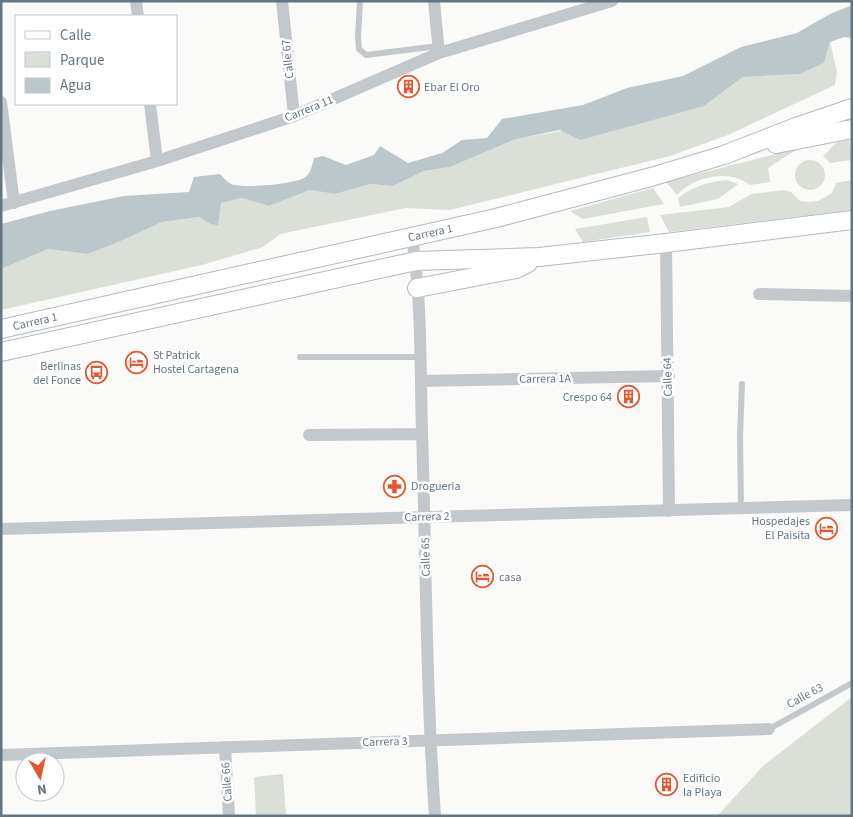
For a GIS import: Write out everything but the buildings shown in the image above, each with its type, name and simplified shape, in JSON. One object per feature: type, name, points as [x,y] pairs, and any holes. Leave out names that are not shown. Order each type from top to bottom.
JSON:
[{"type":"main road","name":"Carrera 1","points":[[1,329],[505,216],[651,177],[724,155],[852,108]]},
{"type":"main road","points":[[724,155],[852,129]]},
{"type":"main road","name":"Carrera 1","points":[[1,352],[416,261],[540,257],[852,220]]},
{"type":"main road","points":[[417,288],[516,269],[540,257]]},
{"type":"street","points":[[136,1],[138,15]]},
{"type":"street","name":"Calle 67","points":[[282,1],[294,116]]},
{"type":"street","points":[[434,1],[439,50]]},
{"type":"street","name":"Carrera 11","points":[[7,204],[157,161],[294,116],[439,50],[585,5],[612,1]]},
{"type":"street","points":[[1,102],[7,204]]},
{"type":"street","points":[[150,105],[157,161]]},
{"type":"street","name":"Calle 65","points":[[412,238],[416,261],[420,357],[430,740],[435,816]]},
{"type":"street","name":"Calle 64","points":[[666,243],[669,511]]},
{"type":"street","points":[[759,294],[852,296]]},
{"type":"street","name":"Carrera 1A","points":[[420,381],[668,376]]},
{"type":"street","points":[[309,435],[422,434]]},
{"type":"street","name":"Carrera 2","points":[[1,529],[852,505]]},
{"type":"street","name":"Carrera 3","points":[[1,755],[769,729]]},
{"type":"street","name":"Calle 66","points":[[224,747],[229,816]]},
{"type":"lane","points":[[360,1],[359,49],[366,55],[439,50]]},
{"type":"lane","points":[[300,357],[420,357]]},
{"type":"lane","points":[[741,508],[740,435],[742,384]]},
{"type":"lane","name":"Calle 63","points":[[769,729],[852,683]]},
{"type":"green space","points":[[830,42],[837,71],[835,85],[728,135],[670,156],[450,210],[406,208],[280,234],[263,247],[202,265],[1,310],[1,269],[48,249],[88,254],[162,222],[199,217],[210,224],[221,203],[242,198],[269,206],[310,190],[335,194],[370,184],[393,186],[424,171],[450,167],[516,139],[704,106],[743,77],[800,74],[824,63]]},
{"type":"green space","points":[[849,139],[852,160],[830,163],[823,156],[836,143]]},
{"type":"green space","points":[[799,148],[768,168],[770,182],[750,185],[732,177],[712,177],[692,183],[677,195],[666,182]]},
{"type":"green space","points":[[810,160],[821,164],[825,175],[821,186],[810,190],[799,186],[795,175],[799,164]]},
{"type":"green space","points":[[727,180],[738,184],[718,199],[680,207],[678,198],[690,190],[707,183]]},
{"type":"green space","points":[[852,180],[852,210],[669,232],[660,215],[729,207],[751,194],[784,190],[791,192],[800,201],[818,201],[832,193],[836,183]]},
{"type":"green space","points":[[653,188],[664,204],[583,219],[570,211]]},
{"type":"green space","points":[[647,217],[650,232],[583,242],[575,229]]},
{"type":"green space","points":[[852,697],[852,816],[717,816],[764,765]]},
{"type":"green space","points":[[283,774],[286,816],[256,816],[254,777]]},
{"type":"water","points":[[852,5],[852,38],[844,37],[830,42],[824,63],[800,74],[743,77],[704,106],[580,140],[560,130],[516,139],[450,167],[424,171],[393,186],[370,184],[335,194],[310,190],[269,206],[242,198],[221,203],[218,225],[210,224],[199,217],[162,222],[88,254],[48,249],[1,269],[1,224],[50,211],[124,196],[189,192],[194,177],[220,174],[231,184],[246,186],[290,182],[304,178],[308,174],[314,158],[323,156],[346,165],[374,155],[380,146],[408,163],[442,153],[462,140],[487,138],[502,119],[583,105],[627,88],[683,76],[741,47],[797,33],[830,14]]},
{"type":"place","name":"Ebar El Oro","points":[[408,87]]},
{"type":"place","name":"St Patrick Hostel Cartagena","points":[[137,362]]},
{"type":"place","name":"Berlinas del Fonce","points":[[97,373]]},
{"type":"place","name":"Crespo 64","points":[[628,397]]},
{"type":"place","name":"Drogueria","points":[[395,486]]},
{"type":"place","name":"Hospedajes El Paisita","points":[[826,528]]},
{"type":"place","name":"casa","points":[[483,577]]},
{"type":"place","name":"Edificio la Playa","points":[[667,785]]}]
